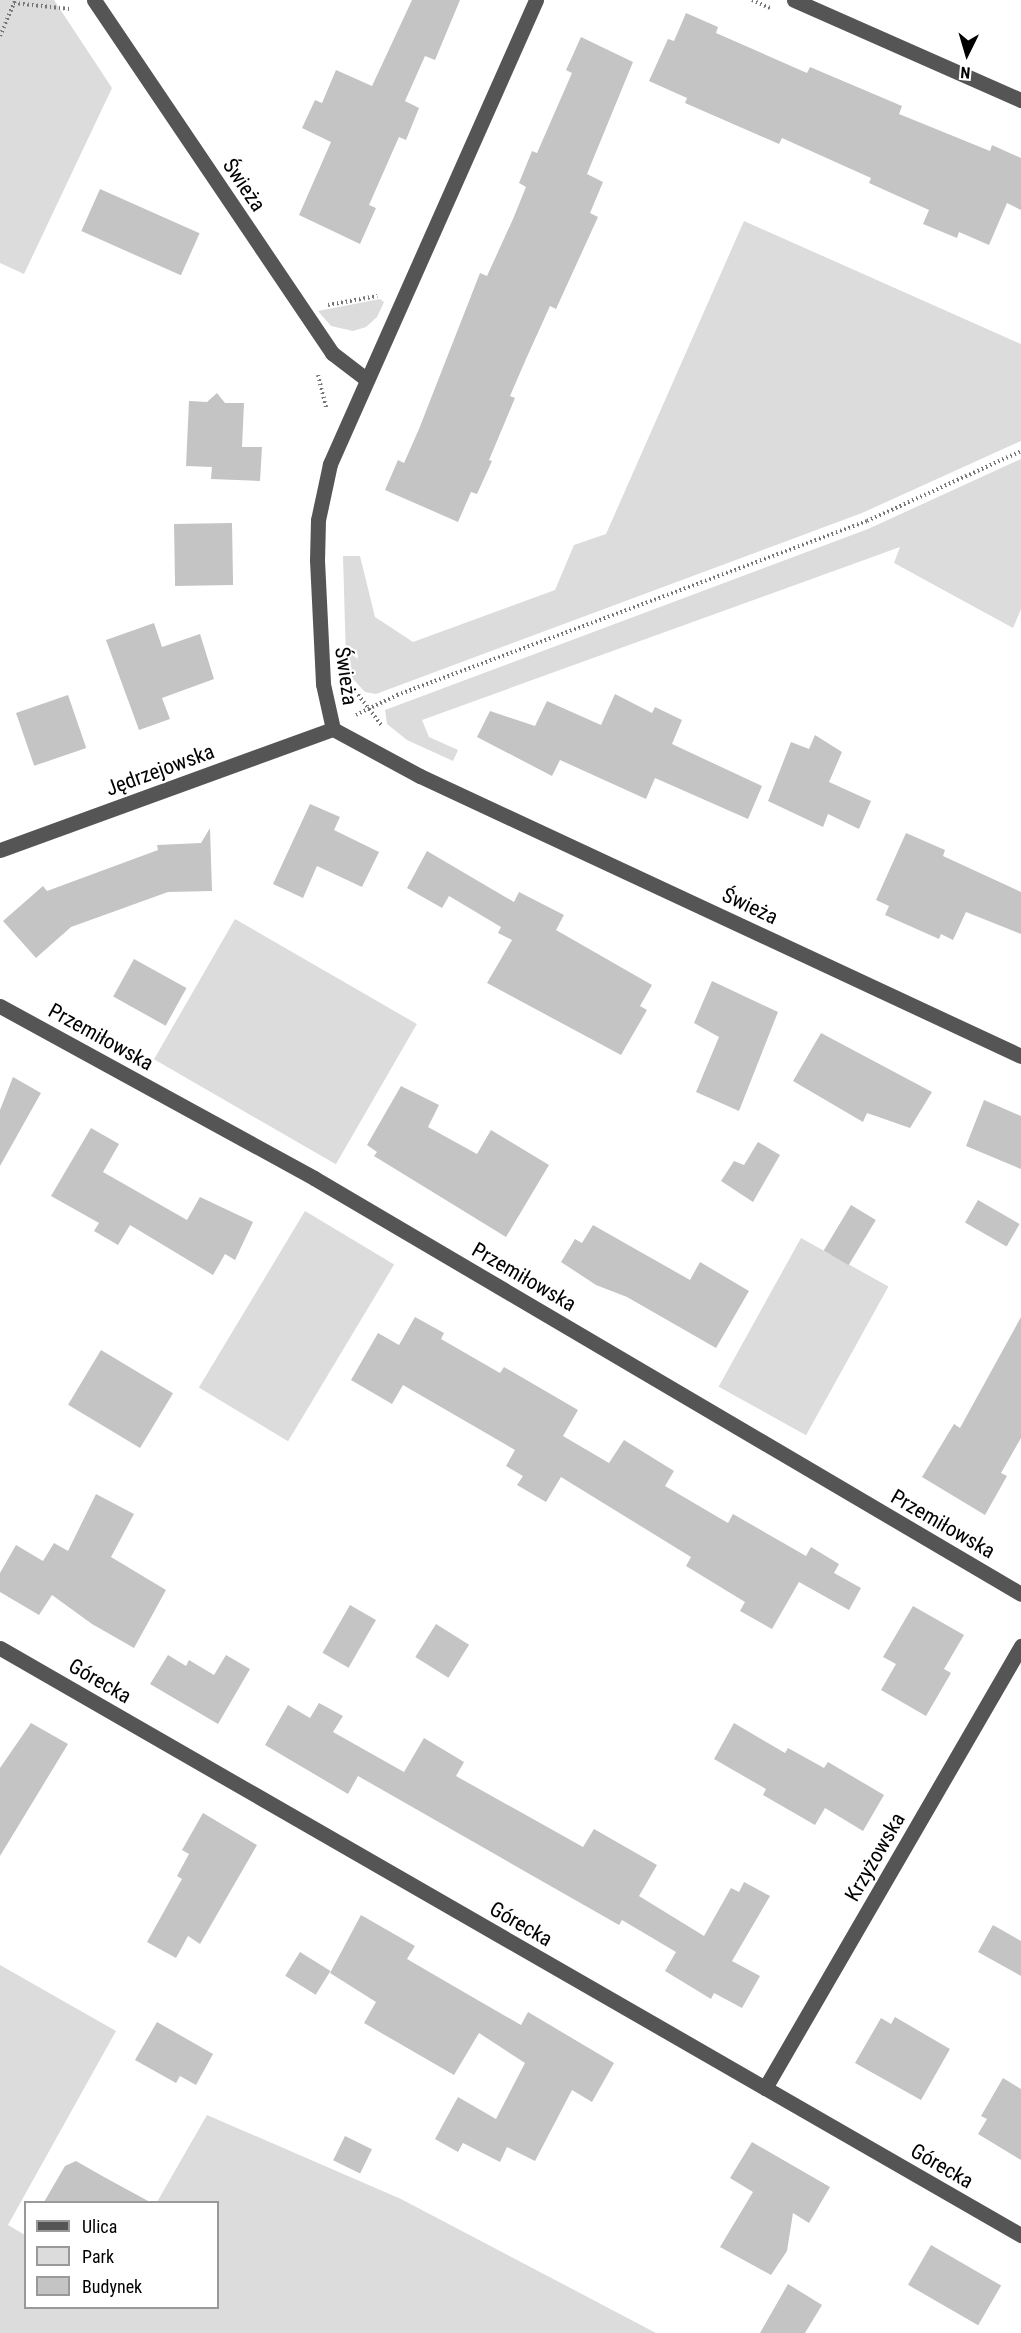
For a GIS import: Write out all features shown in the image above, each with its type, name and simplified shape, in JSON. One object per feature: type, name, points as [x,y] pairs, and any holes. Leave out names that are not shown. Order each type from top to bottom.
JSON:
[{"type":"street","name":"Świeża","points":[[94,0],[332,353],[366,379],[330,464],[318,520],[323,684],[333,729],[420,776],[1021,1056]]},
{"type":"street","points":[[366,379],[536,0]]},
{"type":"street","points":[[794,0],[1021,100]]},
{"type":"street","name":"Jędrzejowska","points":[[0,850],[333,729]]},
{"type":"street","name":"Przemiłowska","points":[[0,1006],[314,1178],[1021,1594]]},
{"type":"street","name":"Krzyżowska","points":[[765,2088],[1021,1646]]},
{"type":"street","name":"Górecka","points":[[0,1648],[1021,2235]]},
{"type":"path","points":[[0,36],[15,2],[79,10]]},
{"type":"path","points":[[315,307],[385,295]]},
{"type":"path","points":[[369,707],[867,521],[1021,451]]},
{"type":"green space","points":[[0,0],[54,0],[112,88],[24,274],[0,263]]},
{"type":"green space","points":[[744,221],[1021,344],[1021,441],[862,513],[376,694],[365,692],[353,679],[346,660],[343,556],[360,556],[375,617],[413,642],[555,590],[574,545],[606,534]]},
{"type":"green space","points":[[380,299],[384,302],[377,317],[366,327],[353,331],[331,326],[318,311]]},
{"type":"green space","points":[[1021,459],[1021,609],[1013,628],[894,563],[900,547],[422,720],[429,737],[458,750],[453,761],[407,740],[387,724],[385,710],[868,529]]},
{"type":"green space","points":[[235,919],[417,1024],[336,1164],[154,1059]]},
{"type":"green space","points":[[305,1211],[394,1265],[288,1441],[199,1388]]},
{"type":"green space","points":[[801,1238],[888,1286],[806,1435],[719,1387]]},
{"type":"green space","points":[[0,1965],[116,2031],[8,2225],[24,2234],[24,2309],[219,2309],[219,2201],[158,2201],[207,2115],[401,2199],[656,2333],[0,2333]]},
{"type":"building","points":[[412,0],[460,0],[435,60],[425,56],[405,101],[419,108],[406,140],[399,137],[369,205],[376,208],[360,244],[299,215],[331,142],[302,128],[315,100],[322,103],[336,70],[372,86]]},
{"type":"building","points":[[686,13],[718,27],[716,33],[807,73],[810,67],[902,106],[899,114],[990,151],[992,145],[1021,158],[1021,210],[1007,203],[989,245],[959,232],[957,238],[923,224],[929,210],[869,183],[871,178],[782,138],[779,144],[685,103],[687,98],[649,81],[668,39],[674,41]]},
{"type":"building","points":[[581,37],[633,62],[587,174],[603,182],[590,213],[598,217],[556,309],[550,306],[510,396],[515,398],[489,460],[492,461],[477,494],[471,492],[458,522],[385,490],[398,460],[404,463],[419,429],[480,273],[487,276],[513,219],[526,187],[519,183],[532,151],[537,153],[572,73],[566,70]]},
{"type":"building","points":[[100,189],[200,233],[181,275],[81,231]]},
{"type":"building","points":[[217,393],[225,403],[244,403],[242,447],[262,447],[260,481],[211,479],[212,467],[186,466],[189,401],[207,402]]},
{"type":"building","points":[[232,523],[233,585],[175,586],[174,524]]},
{"type":"building","points":[[154,623],[162,647],[200,634],[214,679],[162,698],[170,719],[139,730],[106,640]]},
{"type":"building","points":[[615,694],[652,713],[655,707],[682,720],[672,744],[762,786],[748,819],[655,778],[646,799],[560,760],[552,776],[477,737],[490,711],[535,726],[547,701],[601,725]]},
{"type":"building","points":[[68,695],[86,748],[34,766],[16,713]]},
{"type":"building","points":[[815,735],[842,752],[829,782],[871,801],[859,829],[828,814],[823,827],[768,801],[791,742],[809,749]]},
{"type":"building","points":[[310,804],[340,817],[334,830],[379,852],[362,887],[317,866],[303,898],[273,884]]},
{"type":"building","points":[[210,828],[212,891],[168,892],[71,927],[36,958],[3,921],[43,886],[47,891],[158,850],[157,845],[201,843]]},
{"type":"building","points":[[906,833],[945,850],[943,856],[1021,892],[1021,934],[966,912],[953,940],[941,934],[939,939],[885,915],[889,906],[876,900]]},
{"type":"building","points":[[427,851],[514,902],[519,892],[564,915],[556,930],[652,985],[640,1006],[647,1010],[621,1055],[487,983],[512,940],[498,933],[501,927],[449,896],[442,908],[407,888]]},
{"type":"building","points":[[134,959],[186,988],[166,1026],[113,997]]},
{"type":"building","points":[[712,981],[778,1012],[739,1111],[696,1092],[719,1037],[694,1023]]},
{"type":"building","points":[[821,1033],[932,1092],[910,1128],[867,1113],[863,1122],[793,1081]]},
{"type":"building","points":[[13,1077],[41,1093],[0,1166],[0,1110]]},
{"type":"building","points":[[401,1086],[439,1105],[428,1127],[477,1154],[491,1130],[549,1165],[506,1237],[374,1156],[377,1152],[367,1145]]},
{"type":"building","points":[[984,1100],[1021,1116],[1021,1169],[966,1146]]},
{"type":"building","points":[[91,1128],[119,1144],[103,1172],[187,1220],[200,1197],[253,1222],[235,1260],[225,1254],[213,1275],[130,1225],[118,1245],[94,1231],[99,1223],[51,1196]]},
{"type":"building","points":[[758,1142],[780,1155],[753,1202],[721,1181],[734,1161],[744,1165]]},
{"type":"building","points":[[978,1200],[1020,1224],[1007,1247],[965,1223]]},
{"type":"building","points":[[851,1205],[876,1220],[849,1265],[824,1250]]},
{"type":"building","points":[[593,1225],[690,1280],[700,1262],[749,1291],[716,1348],[627,1297],[596,1285],[561,1262],[575,1239],[582,1243]]},
{"type":"building","points":[[415,1317],[444,1333],[441,1339],[500,1373],[504,1367],[578,1410],[563,1436],[609,1463],[624,1440],[674,1471],[665,1486],[728,1523],[733,1514],[806,1556],[811,1547],[839,1564],[834,1573],[861,1588],[849,1610],[799,1582],[772,1629],[740,1611],[745,1602],[686,1566],[691,1557],[561,1477],[546,1502],[517,1485],[523,1476],[506,1466],[515,1450],[403,1385],[392,1404],[351,1380],[378,1333],[399,1345]]},
{"type":"building","points":[[1021,1317],[1021,1438],[1001,1473],[1007,1476],[985,1515],[922,1477],[954,1424],[960,1428]]},
{"type":"building","points":[[101,1350],[173,1393],[140,1448],[68,1405]]},
{"type":"building","points":[[96,1494],[134,1514],[111,1557],[166,1590],[134,1648],[92,1624],[52,1595],[39,1615],[0,1592],[0,1573],[16,1545],[43,1561],[54,1543],[68,1551]]},
{"type":"building","points":[[350,1605],[376,1620],[348,1668],[322,1653]]},
{"type":"building","points":[[913,1606],[964,1635],[944,1669],[951,1673],[926,1716],[881,1690],[896,1664],[883,1657]]},
{"type":"building","points":[[436,1624],[469,1645],[448,1678],[415,1657]]},
{"type":"building","points":[[168,1655],[186,1666],[189,1660],[214,1675],[226,1655],[250,1669],[218,1724],[150,1684]]},
{"type":"building","points":[[319,1703],[343,1716],[333,1732],[404,1772],[424,1738],[464,1762],[456,1776],[583,1847],[594,1829],[657,1865],[639,1896],[704,1936],[731,1888],[739,1892],[744,1882],[770,1896],[732,1961],[760,1976],[742,2008],[714,1993],[711,1999],[665,1971],[676,1952],[622,1920],[619,1925],[358,1776],[348,1794],[265,1745],[288,1705],[310,1718]]},
{"type":"building","points":[[31,1723],[68,1744],[0,1856],[0,1768]]},
{"type":"building","points":[[734,1723],[785,1753],[788,1748],[824,1768],[828,1762],[884,1795],[863,1831],[825,1808],[815,1825],[763,1795],[766,1789],[714,1759]]},
{"type":"building","points":[[203,1813],[257,1845],[200,1944],[188,1936],[176,1958],[147,1942],[182,1879],[177,1876],[189,1854],[182,1850]]},
{"type":"building","points":[[361,1915],[415,1946],[407,1959],[521,2025],[528,2012],[614,2063],[592,2102],[572,2090],[535,2161],[507,2147],[500,2162],[463,2143],[458,2152],[435,2139],[458,2097],[496,2119],[525,2063],[479,2033],[454,2075],[364,2023],[376,2002],[330,1973]]},
{"type":"building","points":[[993,1925],[1021,1941],[1021,1976],[978,1952]]},
{"type":"building","points":[[300,1952],[331,1971],[316,1995],[285,1976]]},
{"type":"building","points":[[895,2017],[950,2049],[921,2100],[855,2063],[881,2018],[891,2024]]},
{"type":"building","points":[[157,2022],[213,2054],[196,2085],[180,2076],[176,2083],[135,2060]]},
{"type":"building","points":[[1003,2078],[1021,2089],[1021,2160],[978,2134],[987,2119],[981,2116]]},
{"type":"building","points":[[345,2136],[372,2149],[360,2173],[333,2160]]},
{"type":"building","points":[[752,2142],[830,2187],[809,2223],[793,2213],[787,2251],[771,2275],[720,2247],[753,2192],[730,2178]]},
{"type":"building","points":[[76,2161],[148,2201],[45,2201],[65,2166]]},
{"type":"building","points":[[931,2245],[1001,2286],[978,2325],[908,2285]]},
{"type":"building","points":[[788,2284],[822,2305],[805,2333],[760,2333]]}]
